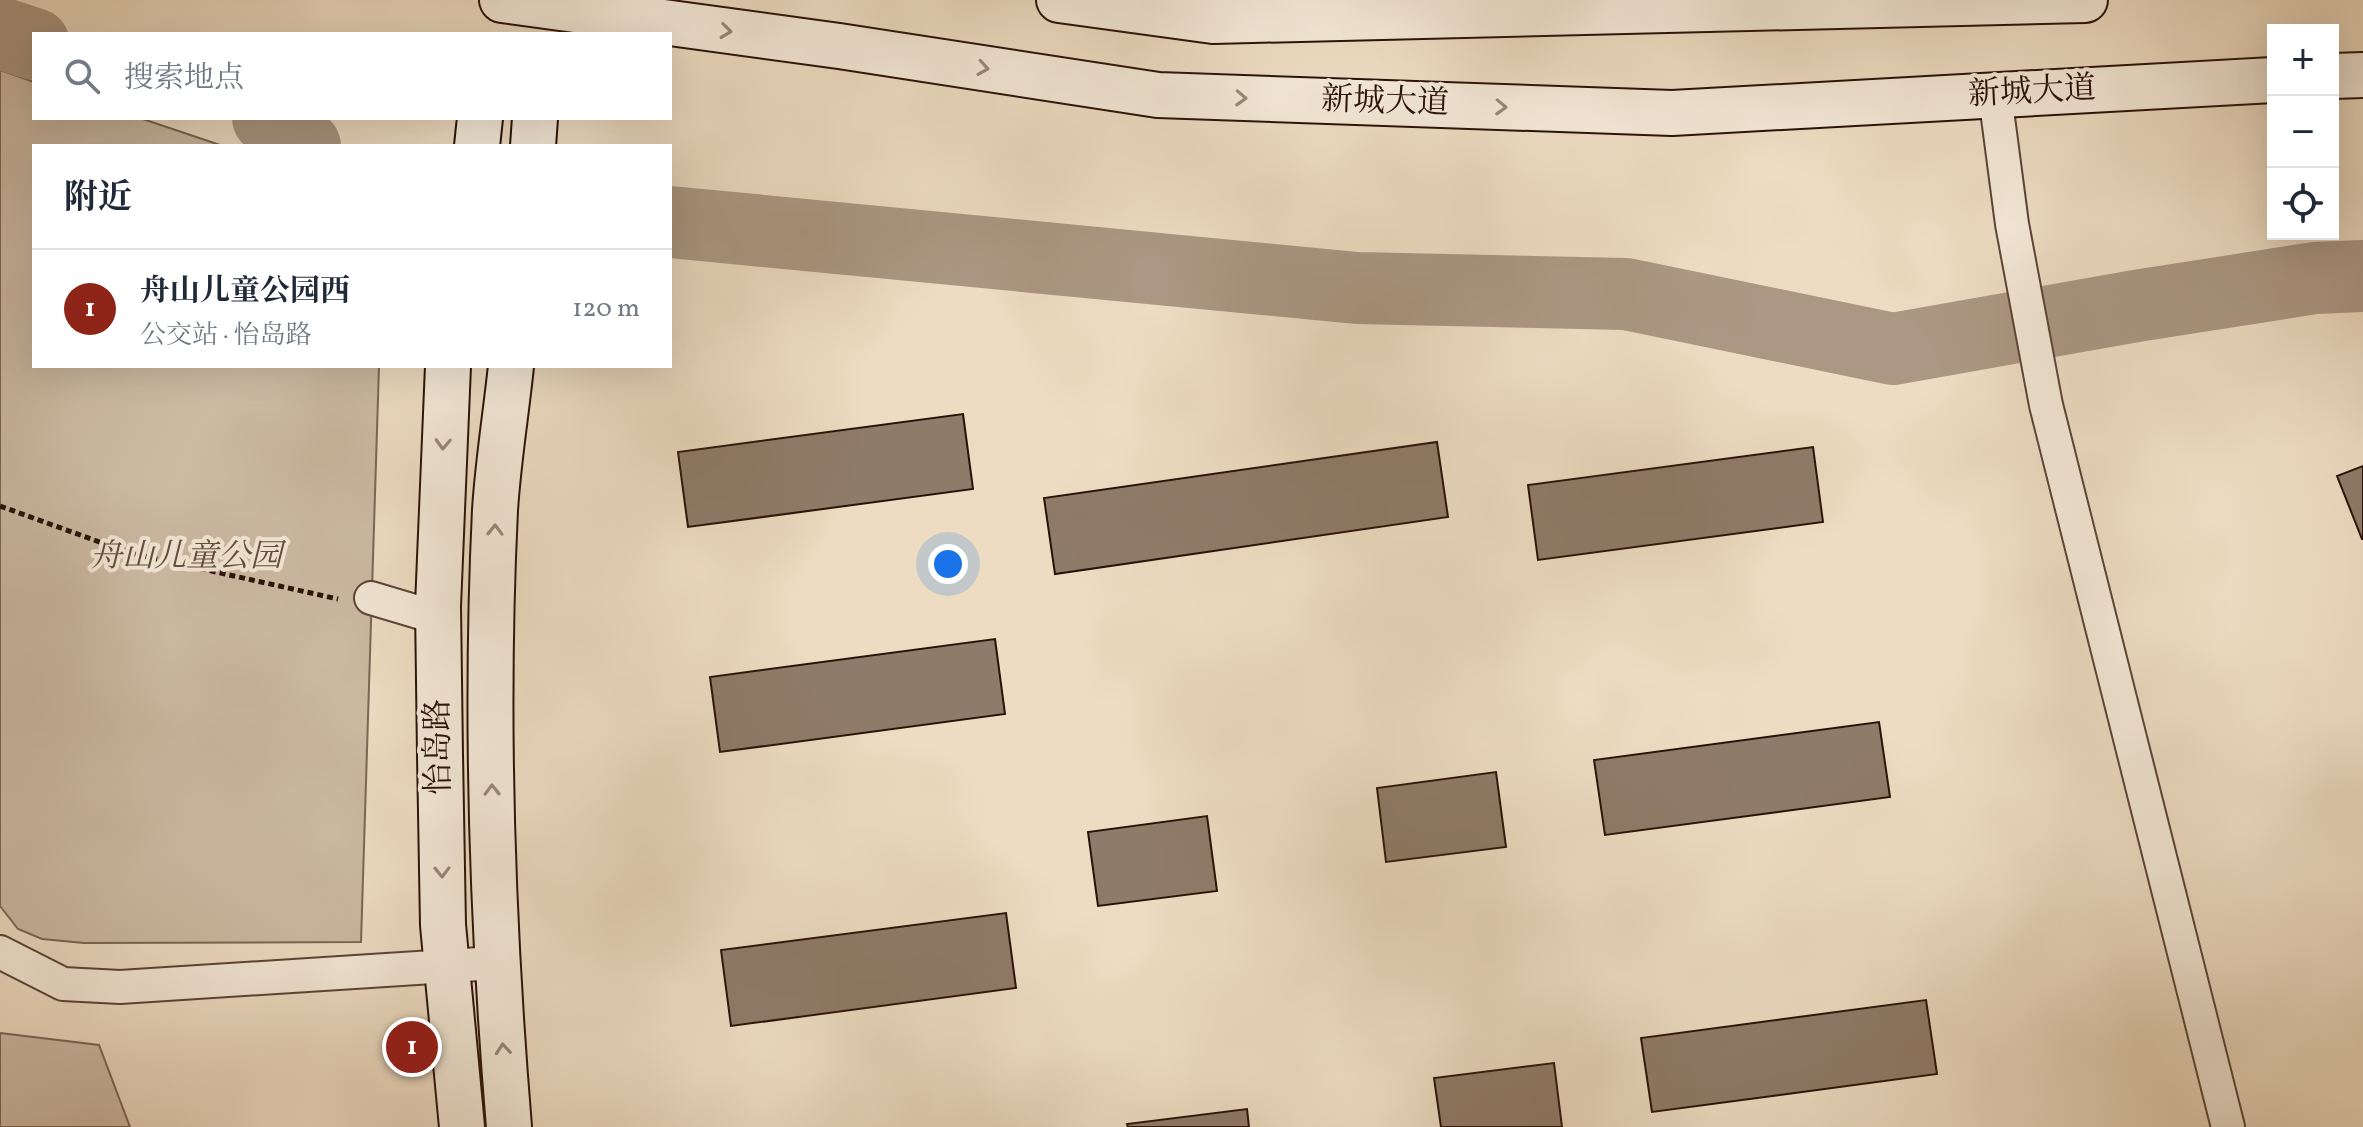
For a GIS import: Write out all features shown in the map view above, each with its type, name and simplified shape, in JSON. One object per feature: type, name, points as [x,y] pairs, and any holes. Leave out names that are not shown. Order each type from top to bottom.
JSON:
[{"type":"main road","points":[[1059,0],[1213,21],[2085,0]]},
{"type":"main road","points":[[501,32],[521,7]]},
{"type":"main road","name":"新城大道","points":[[521,7],[839,46],[1158,95],[1672,113],[2267,80]]},
{"type":"main road","points":[[2339,76],[2363,75]]},
{"type":"main road","points":[[477,144],[480,120]]},
{"type":"main road","name":"怡岛路","points":[[448,368],[438,618],[443,925],[462,1127]]},
{"type":"main road","points":[[509,1127],[495,963],[491,700],[495,508],[511,368]]},
{"type":"street","points":[[1995,95],[2012,224],[2046,405],[2228,1127]]},
{"type":"street","points":[[371,598],[438,618]]},
{"type":"street","points":[[0,952],[63,984],[120,987],[495,963]]},
{"type":"path","points":[[0,506],[130,553],[339,599],[371,598]]},
{"type":"green space","name":"舟山儿童公园","points":[[0,70],[32,81],[32,120],[146,120],[217,144],[32,144],[32,368],[379,368],[361,942],[84,943],[42,939],[18,929],[0,906]]},
{"type":"green space","points":[[0,1033],[99,1045],[130,1127],[0,1127]]},
{"type":"building","points":[[963,414],[973,489],[688,527],[678,452]]},
{"type":"building","points":[[1437,442],[1448,517],[1055,574],[1044,498]]},
{"type":"building","points":[[1813,447],[1823,522],[1538,560],[1528,485]]},
{"type":"building","points":[[2363,466],[2363,539],[2362,539],[2337,476]]},
{"type":"building","points":[[995,639],[1005,714],[720,752],[710,677]]},
{"type":"building","points":[[1879,722],[1890,797],[1605,835],[1594,760]]},
{"type":"building","points":[[1496,772],[1506,847],[1386,862],[1377,788]]},
{"type":"building","points":[[1207,816],[1217,891],[1098,906],[1088,832]]},
{"type":"building","points":[[1006,913],[1016,988],[731,1026],[721,950]]},
{"type":"building","points":[[1926,1000],[1937,1074],[1652,1112],[1641,1038]]},
{"type":"building","points":[[1554,1063],[1562,1127],[1441,1127],[1434,1078]]},
{"type":"building","points":[[1247,1109],[1249,1127],[1128,1127],[1127,1124]]},
{"type":"waterway","points":[[0,33],[32,43]]},
{"type":"waterway","points":[[271,120],[302,144]]},
{"type":"waterway","points":[[672,222],[1357,288],[1626,294],[1893,349],[2315,278],[2363,276]]},
{"type":"place","name":"舟山儿童公园西","points":[[412,1047]]}]
